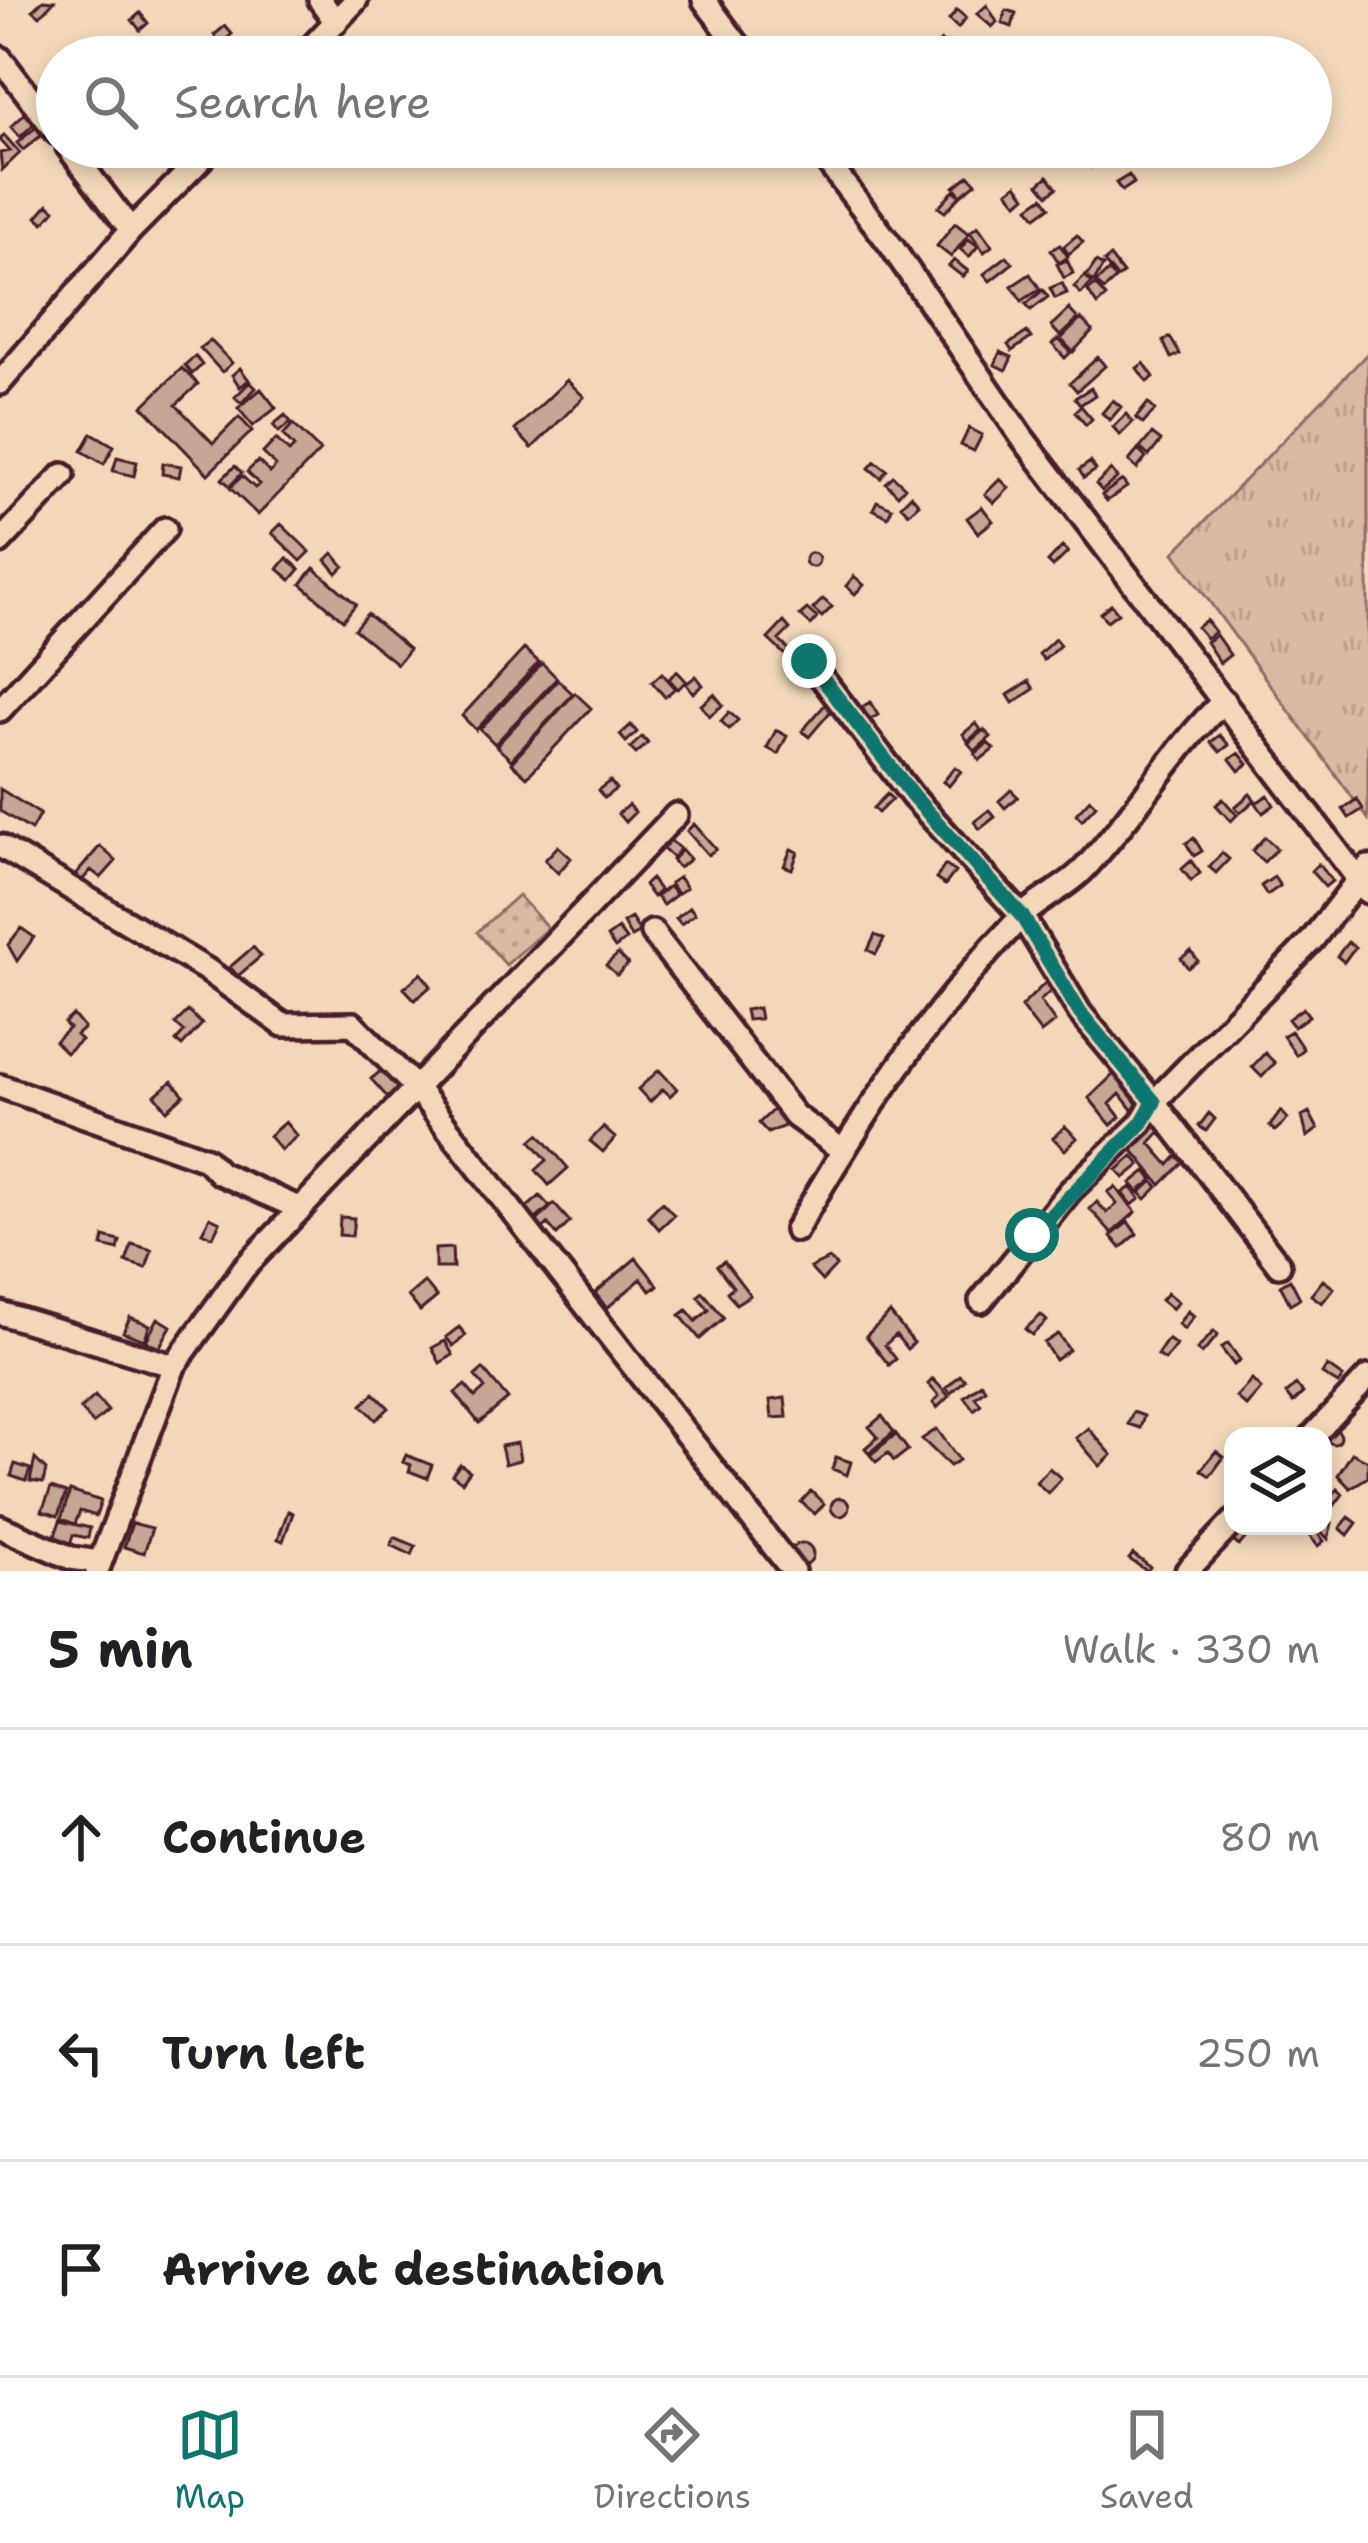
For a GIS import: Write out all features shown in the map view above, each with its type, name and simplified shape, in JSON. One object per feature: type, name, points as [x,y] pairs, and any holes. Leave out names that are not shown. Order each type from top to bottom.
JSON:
[{"type":"street","points":[[320,0],[336,22]]},
{"type":"street","points":[[322,36],[356,0]]},
{"type":"street","points":[[704,0],[731,36]]},
{"type":"street","points":[[0,58],[36,105]]},
{"type":"street","points":[[84,168],[131,230]]},
{"type":"street","points":[[0,383],[131,230],[192,168]]},
{"type":"street","points":[[832,168],[1021,436],[1364,879],[1312,940],[1154,1102],[1142,1123],[1045,1220],[981,1301]]},
{"type":"street","points":[[0,542],[63,476]]},
{"type":"street","points":[[0,710],[165,529]]},
{"type":"street","points":[[809,661],[913,796],[1022,916],[1080,1013],[1279,1265]]},
{"type":"street","points":[[796,1230],[922,1027],[1022,916],[1081,872],[1162,779],[1197,726],[1224,701]]},
{"type":"street","points":[[0,1526],[98,1566],[174,1366],[244,1268],[676,814]]},
{"type":"street","points":[[0,846],[207,970],[283,1025],[353,1024],[417,1089],[794,1571]]},
{"type":"street","points":[[652,932],[672,964],[716,1011],[795,1117],[842,1150]]},
{"type":"street","points":[[0,1086],[206,1159],[219,1173],[301,1209]]},
{"type":"street","points":[[0,1313],[174,1366]]},
{"type":"street","points":[[1323,1427],[1365,1387]]},
{"type":"street","points":[[1187,1571],[1224,1532]]},
{"type":"green space","points":[[1368,353],[1368,819],[1174,553]]},
{"type":"green space","points":[[518,895],[548,928],[506,965],[477,932]]},
{"type":"building","points":[[43,0],[54,1],[40,16],[33,10]]},
{"type":"building","points":[[987,5],[997,22],[992,27],[977,14]]},
{"type":"building","points":[[957,10],[966,18],[958,28],[949,20]]},
{"type":"building","points":[[1006,10],[1016,13],[1012,27],[1002,23]]},
{"type":"building","points":[[140,13],[148,23],[140,30],[132,20]]},
{"type":"building","points":[[225,26],[232,34],[230,36],[214,35]]},
{"type":"building","points":[[28,111],[36,120],[20,137],[11,127]]},
{"type":"building","points":[[36,127],[36,140],[23,150],[17,143]]},
{"type":"building","points":[[4,135],[20,153],[2,170],[0,153],[10,151],[0,140]]},
{"type":"building","points":[[969,175],[976,183],[961,195],[954,187]]},
{"type":"building","points":[[1129,175],[1134,183],[1122,191],[1116,183]]},
{"type":"building","points":[[1048,176],[1057,188],[1048,195],[1039,184]]},
{"type":"building","points":[[1017,184],[1026,196],[1018,203],[1008,191]]},
{"type":"building","points":[[954,190],[960,196],[945,212],[938,207]]},
{"type":"building","points":[[1043,197],[1050,207],[1036,217],[1029,207]]},
{"type":"building","points":[[48,204],[55,210],[44,223],[37,217]]},
{"type":"building","points":[[955,223],[969,234],[951,257],[937,246]]},
{"type":"building","points":[[978,226],[992,246],[984,252],[970,232]]},
{"type":"building","points":[[1077,235],[1083,242],[1069,254],[1063,247]]},
{"type":"building","points":[[969,239],[978,246],[969,257],[960,249]]},
{"type":"building","points":[[1060,245],[1068,257],[1059,263],[1051,250]]},
{"type":"building","points":[[1007,256],[1013,263],[990,281],[984,274]]},
{"type":"building","points":[[1110,257],[1123,274],[1117,278],[1104,262]]},
{"type":"building","points":[[954,260],[968,271],[963,277],[949,266]]},
{"type":"building","points":[[1067,260],[1073,273],[1064,278],[1057,264]]},
{"type":"building","points":[[1096,262],[1103,266],[1094,282],[1086,277]]},
{"type":"building","points":[[1108,271],[1116,279],[1104,290],[1096,283]]},
{"type":"building","points":[[1030,274],[1040,289],[1022,301],[1012,286]]},
{"type":"building","points":[[1085,276],[1092,283],[1081,294],[1074,287]]},
{"type":"building","points":[[1062,283],[1067,293],[1055,298],[1050,288]]},
{"type":"building","points":[[1095,285],[1106,297],[1097,305],[1088,291]]},
{"type":"building","points":[[1043,290],[1048,297],[1031,310],[1026,304]]},
{"type":"building","points":[[1069,309],[1078,319],[1060,336],[1051,326]]},
{"type":"building","points":[[1081,319],[1093,331],[1073,352],[1061,339]]},
{"type":"building","points":[[1027,332],[1031,338],[1012,351],[1008,345]]},
{"type":"building","points":[[1170,337],[1180,354],[1171,358],[1163,341]]},
{"type":"building","points":[[1058,339],[1071,352],[1065,358],[1052,344]]},
{"type":"building","points":[[210,340],[232,363],[222,372],[200,348]]},
{"type":"building","points":[[1000,352],[1012,357],[1006,370],[995,365]]},
{"type":"building","points":[[195,356],[202,365],[192,374],[185,365]]},
{"type":"building","points":[[1098,357],[1105,366],[1077,391],[1070,383]]},
{"type":"building","points":[[1144,363],[1154,377],[1147,382],[1137,368]]},
{"type":"building","points":[[182,368],[198,384],[176,405],[213,443],[239,417],[252,431],[208,474],[143,406]]},
{"type":"building","points":[[240,368],[249,380],[240,387],[232,375]]},
{"type":"building","points":[[567,380],[584,397],[532,448],[515,430]]},
{"type":"building","points":[[250,382],[256,388],[241,403],[235,397]]},
{"type":"building","points":[[1091,388],[1095,395],[1080,405],[1075,398]]},
{"type":"building","points":[[261,389],[276,408],[253,426],[238,408]]},
{"type":"building","points":[[1113,400],[1121,407],[1110,420],[1102,413]]},
{"type":"building","points":[[1148,403],[1155,410],[1143,424],[1136,418]]},
{"type":"building","points":[[1081,406],[1092,419],[1086,425],[1075,412]]},
{"type":"building","points":[[1126,414],[1133,422],[1120,435],[1113,427]]},
{"type":"building","points":[[285,415],[291,422],[279,432],[273,425]]},
{"type":"building","points":[[293,424],[320,451],[258,515],[230,488],[242,476],[255,488],[259,484],[247,472],[258,461],[270,473],[276,466],[263,453],[276,439],[289,452],[294,447],[283,435]]},
{"type":"building","points":[[969,428],[982,435],[974,451],[961,445]]},
{"type":"building","points":[[92,433],[114,446],[104,464],[82,451]]},
{"type":"building","points":[[1152,434],[1161,441],[1149,456],[1140,448]]},
{"type":"building","points":[[1138,450],[1146,458],[1137,469],[1129,461]]},
{"type":"building","points":[[117,457],[137,462],[134,476],[113,471]]},
{"type":"building","points":[[875,461],[887,470],[881,478],[869,468]]},
{"type":"building","points":[[1090,462],[1096,470],[1084,478],[1079,470]]},
{"type":"building","points":[[163,463],[181,466],[179,477],[162,474]]},
{"type":"building","points":[[235,466],[242,473],[230,486],[222,479]]},
{"type":"building","points":[[1111,470],[1117,478],[1102,491],[1096,484]]},
{"type":"building","points":[[893,476],[905,487],[898,495],[886,483]]},
{"type":"building","points":[[1000,479],[1009,488],[994,503],[985,494]]},
{"type":"building","points":[[1122,480],[1127,487],[1107,501],[1102,495]]},
{"type":"building","points":[[911,495],[919,504],[909,513],[901,505]]},
{"type":"building","points":[[877,501],[892,508],[888,517],[873,509]]},
{"type":"building","points":[[982,507],[993,521],[978,533],[967,518]]},
{"type":"building","points":[[281,524],[310,552],[301,561],[272,533]]},
{"type":"building","points":[[1062,547],[1068,552],[1053,567],[1048,562]]},
{"type":"building","points":[[333,553],[344,566],[337,573],[326,560]]},
{"type":"building","points":[[812,553],[819,560],[812,567],[805,560]]},
{"type":"building","points":[[287,558],[300,569],[291,580],[278,569]]},
{"type":"building","points":[[314,568],[356,604],[343,620],[301,584]]},
{"type":"building","points":[[854,576],[864,585],[855,594],[846,586]]},
{"type":"building","points":[[823,599],[832,607],[822,617],[813,609]]},
{"type":"building","points":[[1111,604],[1118,613],[1107,621],[1100,613]]},
{"type":"building","points":[[807,609],[817,618],[811,625],[800,615]]},
{"type":"building","points":[[367,614],[409,649],[397,664],[354,629]]},
{"type":"building","points":[[1206,620],[1215,632],[1206,638],[1197,627]]},
{"type":"building","points":[[784,622],[790,629],[779,640],[789,650],[785,655],[768,639]]},
{"type":"building","points":[[1216,635],[1230,655],[1220,663],[1206,642]]},
{"type":"building","points":[[1055,639],[1060,645],[1044,660],[1039,654]]},
{"type":"building","points":[[524,649],[539,662],[476,730],[462,716]]},
{"type":"building","points":[[542,663],[557,678],[495,744],[480,729]]},
{"type":"building","points":[[677,671],[686,681],[678,689],[669,679]]},
{"type":"building","points":[[662,673],[675,688],[665,697],[652,682]]},
{"type":"building","points":[[696,676],[703,685],[693,693],[686,684]]},
{"type":"building","points":[[558,680],[573,694],[511,760],[496,746]]},
{"type":"building","points":[[1029,681],[1034,689],[1013,703],[1008,695]]},
{"type":"building","points":[[575,693],[591,708],[527,777],[511,763]]},
{"type":"building","points":[[714,694],[723,705],[709,716],[701,705]]},
{"type":"building","points":[[830,699],[836,705],[809,737],[802,731]]},
{"type":"building","points":[[870,702],[878,715],[869,720],[862,707]]},
{"type":"building","points":[[729,712],[738,720],[729,729],[721,721]]},
{"type":"building","points":[[976,723],[981,730],[968,741],[963,734]]},
{"type":"building","points":[[631,725],[637,732],[626,742],[620,735]]},
{"type":"building","points":[[776,730],[787,736],[778,754],[767,748]]},
{"type":"building","points":[[984,730],[991,737],[975,751],[968,743]]},
{"type":"building","points":[[1220,735],[1229,745],[1220,752],[1211,742]]},
{"type":"building","points":[[642,737],[648,743],[636,754],[630,748]]},
{"type":"building","points":[[988,743],[994,749],[980,760],[975,754]]},
{"type":"building","points":[[1239,753],[1248,764],[1239,771],[1230,759]]},
{"type":"building","points":[[955,767],[961,771],[949,786],[943,782]]},
{"type":"building","points":[[610,781],[616,789],[604,798],[598,790]]},
{"type":"building","points":[[0,789],[40,814],[31,830],[0,811]]},
{"type":"building","points":[[1011,790],[1018,797],[1005,808],[999,801]]},
{"type":"building","points":[[887,794],[892,799],[878,813],[873,808]]},
{"type":"building","points":[[1250,794],[1255,800],[1240,813],[1235,807]]},
{"type":"building","points":[[1268,795],[1274,805],[1263,813],[1256,803]]},
{"type":"building","points":[[1090,799],[1096,805],[1082,820],[1076,814]]},
{"type":"building","points":[[1223,799],[1237,815],[1231,821],[1216,805]]},
{"type":"building","points":[[1357,799],[1363,809],[1349,818],[1343,809]]},
{"type":"building","points":[[628,805],[635,812],[625,822],[618,814]]},
{"type":"building","points":[[989,810],[995,817],[980,829],[974,822]]},
{"type":"building","points":[[694,824],[716,849],[708,855],[687,831]]},
{"type":"building","points":[[1265,837],[1277,849],[1264,862],[1252,851]]},
{"type":"building","points":[[1194,838],[1202,851],[1194,856],[1186,843]]},
{"type":"building","points":[[670,840],[680,849],[673,858],[662,848]]},
{"type":"building","points":[[100,846],[116,861],[101,878],[91,870],[79,884],[73,878]]},
{"type":"building","points":[[558,846],[571,858],[558,873],[545,860]]},
{"type":"building","points":[[791,849],[798,852],[792,869],[784,866]]},
{"type":"building","points":[[682,850],[690,859],[679,868],[672,860]]},
{"type":"building","points":[[1222,853],[1229,859],[1216,873],[1209,867]]},
{"type":"building","points":[[1191,861],[1200,873],[1191,881],[1182,869]]},
{"type":"building","points":[[1318,864],[1332,881],[1325,887],[1311,871]]},
{"type":"building","points":[[945,865],[955,872],[945,885],[936,879]]},
{"type":"building","points":[[679,877],[686,888],[677,894],[670,883]]},
{"type":"building","points":[[1274,877],[1280,886],[1267,895],[1261,886]]},
{"type":"building","points":[[651,879],[660,891],[653,897],[644,885]]},
{"type":"building","points":[[669,886],[676,895],[663,905],[656,897]]},
{"type":"building","points":[[690,907],[695,914],[681,924],[676,918]]},
{"type":"building","points":[[631,918],[640,932],[631,937],[623,923]]},
{"type":"building","points":[[21,928],[34,937],[17,961],[8,945]]},
{"type":"building","points":[[618,929],[626,940],[615,948],[607,937]]},
{"type":"building","points":[[875,935],[884,939],[876,954],[868,950]]},
{"type":"building","points":[[1348,942],[1355,947],[1344,962],[1337,956]]},
{"type":"building","points":[[253,947],[261,956],[238,976],[230,967]]},
{"type":"building","points":[[1191,951],[1198,961],[1188,968],[1181,958]]},
{"type":"building","points":[[618,954],[628,964],[617,975],[606,965]]},
{"type":"building","points":[[421,973],[431,986],[415,1000],[404,988]]},
{"type":"building","points":[[1047,981],[1054,988],[1040,1001],[1055,1022],[1041,1033],[1021,1007]]},
{"type":"building","points":[[758,1008],[760,1019],[747,1020],[745,1010]]},
{"type":"building","points":[[1303,1008],[1309,1016],[1294,1027],[1288,1019]]},
{"type":"building","points":[[188,1011],[202,1024],[182,1046],[176,1041],[184,1032],[175,1024]]},
{"type":"building","points":[[73,1015],[84,1028],[76,1035],[81,1040],[66,1053],[55,1041],[69,1028],[64,1023]]},
{"type":"building","points":[[1291,1031],[1303,1049],[1296,1055],[1283,1036]]},
{"type":"building","points":[[1265,1053],[1275,1063],[1262,1077],[1252,1067]]},
{"type":"building","points":[[383,1069],[400,1089],[389,1099],[371,1079]]},
{"type":"building","points":[[659,1070],[677,1089],[670,1096],[663,1089],[650,1102],[638,1089]]},
{"type":"building","points":[[1114,1074],[1142,1110],[1136,1115],[1120,1094],[1110,1104],[1120,1117],[1111,1125],[1089,1098]]},
{"type":"building","points":[[172,1081],[184,1095],[167,1110],[155,1095]]},
{"type":"building","points":[[774,1109],[787,1125],[768,1133],[759,1123]]},
{"type":"building","points":[[1281,1111],[1288,1119],[1275,1131],[1270,1126]]},
{"type":"building","points":[[1309,1112],[1318,1129],[1307,1137],[1302,1116]]},
{"type":"building","points":[[1209,1113],[1215,1119],[1206,1131],[1199,1126]]},
{"type":"building","points":[[285,1122],[297,1136],[281,1150],[269,1136]]},
{"type":"building","points":[[1154,1124],[1161,1131],[1150,1143],[1169,1165],[1177,1156],[1184,1162],[1161,1185],[1131,1148]]},
{"type":"building","points":[[1065,1126],[1077,1138],[1065,1150],[1053,1138]]},
{"type":"building","points":[[603,1127],[615,1138],[603,1152],[590,1141]]},
{"type":"building","points":[[539,1134],[568,1168],[549,1185],[536,1170],[547,1160],[531,1141]]},
{"type":"building","points":[[1133,1156],[1140,1165],[1124,1178],[1117,1170]]},
{"type":"building","points":[[1146,1171],[1153,1180],[1138,1192],[1131,1183]]},
{"type":"building","points":[[1153,1181],[1158,1187],[1146,1199],[1140,1193]]},
{"type":"building","points":[[1115,1187],[1136,1212],[1112,1233],[1090,1209],[1097,1202],[1107,1213],[1117,1204],[1108,1192]]},
{"type":"building","points":[[1131,1187],[1140,1199],[1132,1205],[1122,1193]]},
{"type":"building","points":[[540,1196],[550,1207],[530,1224],[525,1209]]},
{"type":"building","points":[[662,1202],[674,1215],[659,1229],[648,1216]]},
{"type":"building","points":[[554,1204],[570,1222],[557,1235],[548,1224],[536,1235],[530,1228]]},
{"type":"building","points":[[210,1217],[220,1222],[213,1237],[202,1232]]},
{"type":"building","points":[[340,1217],[354,1218],[352,1236],[339,1235]]},
{"type":"building","points":[[1128,1222],[1137,1234],[1121,1248],[1111,1236]]},
{"type":"building","points":[[104,1237],[120,1241],[118,1250],[102,1246]]},
{"type":"building","points":[[132,1244],[152,1250],[146,1268],[126,1262]]},
{"type":"building","points":[[452,1248],[453,1268],[435,1268],[435,1249]]},
{"type":"building","points":[[636,1258],[658,1285],[651,1291],[641,1279],[607,1308],[595,1293]]},
{"type":"building","points":[[829,1259],[836,1266],[822,1281],[810,1268]]},
{"type":"building","points":[[724,1261],[750,1295],[736,1304],[727,1292],[733,1287],[717,1266]]},
{"type":"building","points":[[1290,1279],[1300,1298],[1290,1304],[1280,1285]]},
{"type":"building","points":[[1323,1280],[1334,1288],[1322,1303],[1311,1295]]},
{"type":"building","points":[[424,1282],[437,1297],[420,1311],[408,1296]]},
{"type":"building","points":[[703,1292],[724,1318],[700,1339],[680,1315],[687,1310],[696,1321],[709,1310],[698,1296]]},
{"type":"building","points":[[1167,1293],[1178,1302],[1172,1309],[1161,1300]]},
{"type":"building","points":[[1188,1311],[1194,1316],[1184,1329],[1178,1324]]},
{"type":"building","points":[[890,1313],[914,1343],[907,1349],[896,1335],[885,1345],[896,1359],[889,1365],[866,1336]]},
{"type":"building","points":[[1041,1315],[1047,1321],[1032,1335],[1025,1329]]},
{"type":"building","points":[[130,1317],[150,1325],[144,1340],[123,1332]]},
{"type":"building","points":[[158,1318],[171,1326],[159,1348],[146,1341]]},
{"type":"building","points":[[459,1327],[466,1335],[453,1346],[446,1337]]},
{"type":"building","points":[[1214,1331],[1218,1335],[1202,1354],[1197,1350]]},
{"type":"building","points":[[1058,1334],[1069,1350],[1055,1360],[1044,1343]]},
{"type":"building","points":[[1168,1339],[1176,1345],[1165,1360],[1157,1355]]},
{"type":"building","points":[[445,1341],[453,1355],[440,1363],[432,1348]]},
{"type":"building","points":[[1228,1343],[1240,1360],[1234,1365],[1221,1348]]},
{"type":"building","points":[[1327,1366],[1343,1377],[1338,1384],[1322,1374]]},
{"type":"building","points":[[483,1369],[508,1399],[479,1423],[455,1393],[465,1385],[475,1397],[485,1388],[475,1376]]},
{"type":"building","points":[[960,1375],[965,1380],[951,1393],[946,1388]]},
{"type":"building","points":[[933,1379],[949,1396],[937,1408],[933,1403],[939,1396],[928,1384]]},
{"type":"building","points":[[1252,1380],[1261,1389],[1246,1406],[1236,1397]]},
{"type":"building","points":[[981,1383],[985,1389],[975,1397],[981,1404],[974,1410],[964,1397]]},
{"type":"building","points":[[1296,1385],[1303,1393],[1293,1403],[1286,1394]]},
{"type":"building","points":[[374,1393],[389,1408],[376,1420],[362,1405]]},
{"type":"building","points":[[95,1396],[108,1411],[93,1424],[80,1409]]},
{"type":"building","points":[[785,1398],[787,1417],[772,1418],[770,1400]]},
{"type":"building","points":[[1133,1412],[1144,1416],[1140,1428],[1128,1424]]},
{"type":"building","points":[[882,1416],[894,1432],[869,1453],[865,1448],[878,1437],[869,1427]]},
{"type":"building","points":[[1088,1428],[1112,1455],[1100,1466],[1076,1438]]},
{"type":"building","points":[[937,1429],[959,1460],[950,1466],[922,1439]]},
{"type":"building","points":[[1332,1431],[1339,1432],[1339,1442],[1332,1443]]},
{"type":"building","points":[[896,1434],[908,1450],[894,1461],[888,1453],[876,1462],[870,1455]]},
{"type":"building","points":[[517,1443],[520,1460],[505,1464],[501,1446]]},
{"type":"building","points":[[1216,1451],[1224,1457],[1210,1476],[1201,1470]]},
{"type":"building","points":[[1352,1453],[1368,1461],[1368,1477],[1350,1488],[1338,1475]]},
{"type":"building","points":[[406,1455],[432,1465],[427,1478],[409,1471],[411,1465],[403,1462]]},
{"type":"building","points":[[836,1457],[851,1462],[847,1475],[832,1469]]},
{"type":"building","points":[[35,1459],[46,1470],[43,1483],[30,1481]]},
{"type":"building","points":[[15,1464],[30,1469],[26,1481],[11,1476]]},
{"type":"building","points":[[460,1464],[470,1471],[462,1482],[452,1475]]},
{"type":"building","points":[[1049,1468],[1061,1478],[1048,1493],[1036,1482]]},
{"type":"building","points":[[51,1488],[66,1493],[58,1516],[42,1511]]},
{"type":"building","points":[[1337,1489],[1343,1494],[1332,1509]]},
{"type":"building","points":[[70,1491],[101,1501],[96,1516],[80,1511],[75,1524],[61,1519]]},
{"type":"building","points":[[811,1491],[824,1504],[815,1514],[801,1502]]},
{"type":"building","points":[[840,1498],[849,1507],[840,1516],[831,1507]]},
{"type":"building","points":[[288,1511],[293,1513],[283,1541],[278,1539]]},
{"type":"building","points":[[1349,1517],[1357,1523],[1348,1535],[1340,1528]]},
{"type":"building","points":[[60,1521],[90,1528],[88,1538],[73,1535],[70,1545],[53,1541]]},
{"type":"building","points":[[132,1523],[152,1528],[144,1553],[124,1547]]},
{"type":"building","points":[[394,1537],[416,1546],[412,1555],[391,1545]]},
{"type":"building","points":[[802,1543],[813,1554],[802,1565],[791,1554]]},
{"type":"building","points":[[1133,1554],[1150,1567],[1147,1571],[1129,1559]]},
{"type":"route","points":[[809,661],[913,796],[1022,916],[1080,1013],[1154,1102],[1142,1123],[1070,1191],[1032,1235]]}]
